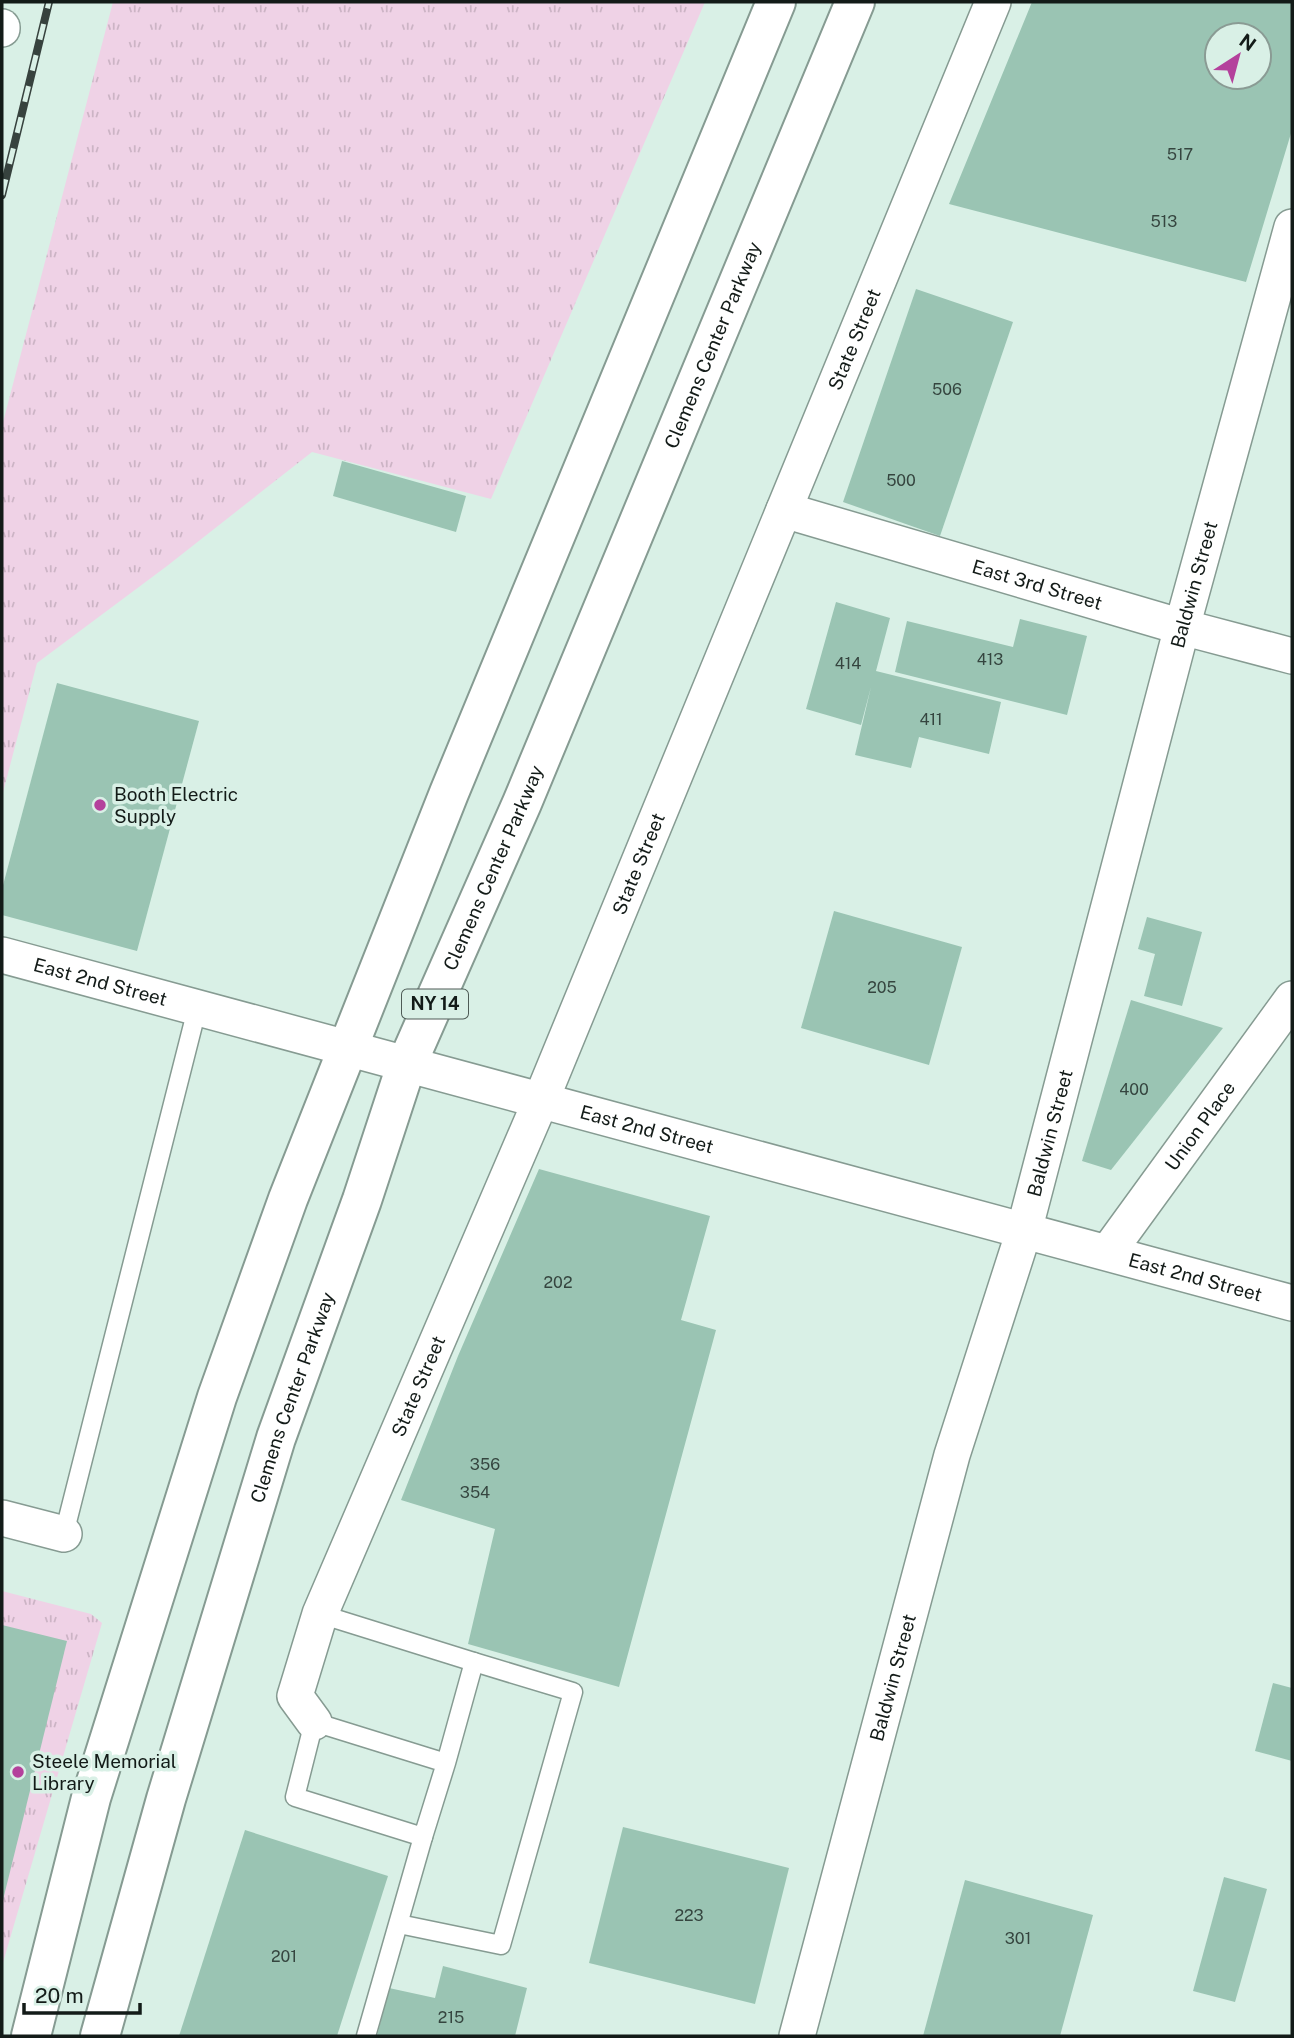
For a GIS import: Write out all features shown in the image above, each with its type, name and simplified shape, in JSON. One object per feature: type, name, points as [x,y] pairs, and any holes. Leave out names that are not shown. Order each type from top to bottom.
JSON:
[{"type":"main road","points":[[31,2036],[91,1798],[217,1397],[288,1199],[449,793],[776,2]]},
{"type":"main road","name":"Clemens Center Parkway","points":[[100,2036],[166,1799],[276,1438],[406,1066],[527,790],[855,2]]},
{"type":"street","name":"State Street","points":[[314,1722],[295,1696],[320,1614],[541,1100],[993,2]]},
{"type":"street","name":"Baldwin Street","points":[[797,2036],[952,1455],[1024,1231],[1182,627],[1292,227]]},
{"type":"street","name":"East 3rd Street","points":[[784,510],[1182,627],[1292,656]]},
{"type":"street","name":"East 2nd Street","points":[[2,955],[346,1050],[1292,1303]]},
{"type":"street","name":"Union Place","points":[[1108,1252],[1292,999]]},
{"type":"street","points":[[2,1518],[64,1534]]},
{"type":"lane","points":[[64,1534],[197,1009]]},
{"type":"lane","points":[[320,1614],[573,1692],[501,1945],[399,1924]]},
{"type":"lane","points":[[366,2036],[474,1662]]},
{"type":"lane","points":[[424,1837],[295,1797],[314,1722],[446,1763]]},
{"type":"green space","points":[[113,2],[705,2],[491,499],[312,452],[167,566],[37,663],[2,796],[2,426]]},
{"type":"green space","points":[[2,1591],[91,1614],[102,1623],[2,1966]]},
{"type":"building","points":[[1032,2],[1292,2],[1292,130],[1246,282],[949,204]]},
{"type":"building","points":[[916,289],[1013,322],[940,536],[843,502]]},
{"type":"building","points":[[342,461],[466,496],[456,532],[333,496]]},
{"type":"building","points":[[836,602],[890,618],[876,671],[1001,702],[989,754],[919,737],[911,768],[855,755],[871,687],[861,725],[806,709]]},
{"type":"building","points":[[1020,619],[1087,636],[1067,715],[895,672],[907,621],[1013,647]]},
{"type":"building","name":"Booth Electric Supply","points":[[57,683],[199,721],[137,951],[2,915],[2,889]]},
{"type":"building","points":[[834,911],[962,947],[929,1065],[801,1028]]},
{"type":"building","points":[[1147,917],[1202,932],[1182,1006],[1144,996],[1155,954],[1138,949]]},
{"type":"building","points":[[1131,1000],[1223,1028],[1111,1170],[1082,1161]]},
{"type":"building","points":[[539,1169],[710,1216],[681,1320],[716,1330],[619,1687],[468,1644],[495,1529],[401,1500],[458,1356]]},
{"type":"building","name":"Steele Memorial Library","points":[[2,1625],[67,1641],[3,1900],[2,1900]]},
{"type":"building","points":[[1273,1683],[1292,1688],[1292,1761],[1255,1751]]},
{"type":"building","points":[[623,1827],[789,1868],[755,2004],[589,1963]]},
{"type":"building","points":[[245,1830],[388,1876],[337,2036],[179,2036]]},
{"type":"building","points":[[1224,1877],[1267,1889],[1235,2002],[1193,1991]]},
{"type":"building","points":[[965,1880],[1093,1915],[1060,2036],[923,2036]]},
{"type":"building","points":[[443,1966],[527,1988],[515,2036],[377,2036],[389,1988],[435,1998]]},
{"type":"railway","points":[[2,195],[49,2]]},
{"type":"place","name":"Booth Electric Supply","points":[[100,805]]},
{"type":"place","name":"Steele Memorial Library","points":[[18,1772]]}]
